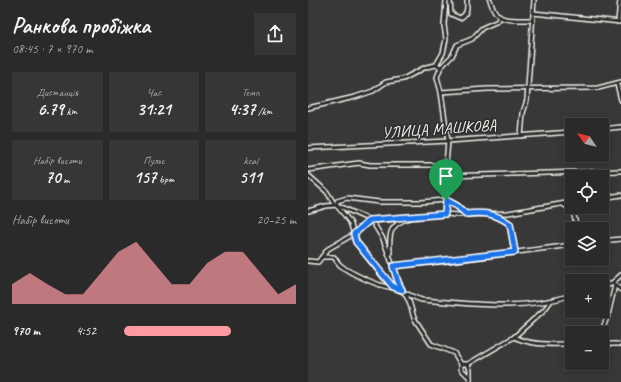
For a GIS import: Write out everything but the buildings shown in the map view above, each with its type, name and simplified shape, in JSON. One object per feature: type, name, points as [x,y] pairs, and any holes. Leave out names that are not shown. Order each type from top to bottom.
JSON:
[{"type":"street","points":[[448,1],[451,14],[460,18],[465,15],[467,11],[467,0]]},
{"type":"street","points":[[490,0],[495,14],[499,18],[532,20]]},
{"type":"street","points":[[521,136],[528,89],[534,0]]},
{"type":"street","points":[[533,14],[620,22],[620,0]]},
{"type":"street","points":[[436,65],[443,53],[446,39],[444,24],[448,1]]},
{"type":"street","points":[[445,214],[448,142],[442,92],[437,77],[441,66],[452,56],[457,45],[472,39],[482,28],[498,21],[499,18]]},
{"type":"street","points":[[308,108],[355,97],[373,90],[386,82],[403,79],[426,67],[436,65],[441,66]]},
{"type":"street","points":[[442,92],[488,89],[598,88],[621,82]]},
{"type":"street","points":[[617,84],[621,100]]},
{"type":"street","points":[[609,128],[621,127]]},
{"type":"street","name":"УЛИЦА МАШКОВА","points":[[308,148],[448,142],[565,133]]},
{"type":"street","points":[[308,170],[359,163],[370,165],[446,165]]},
{"type":"street","points":[[446,176],[621,171]]},
{"type":"street","points":[[308,175],[328,192],[336,205],[350,222],[356,242],[393,287]]},
{"type":"street","points":[[609,197],[621,195]]},
{"type":"street","points":[[336,205],[337,201],[347,198],[379,202],[420,202],[446,200],[457,206],[466,214]]},
{"type":"street","points":[[308,212],[336,205],[371,220],[445,214],[508,212],[565,203]]},
{"type":"street","points":[[562,204],[573,211],[575,222]]},
{"type":"street","points":[[492,213],[510,224],[515,252]]},
{"type":"street","points":[[412,217],[397,223],[393,228],[390,239],[391,258],[398,282],[409,301],[414,318],[431,344],[454,353],[461,364],[461,369],[470,380]]},
{"type":"street","points":[[308,261],[318,262],[328,250],[354,234],[371,220]]},
{"type":"street","points":[[371,220],[391,258]]},
{"type":"street","points":[[609,240],[621,239]]},
{"type":"street","points":[[393,266],[565,246]]},
{"type":"street","points":[[322,257],[334,257],[340,265],[360,277],[384,286],[402,290],[422,300],[478,306],[550,302],[565,297]]},
{"type":"street","points":[[604,326],[608,315],[614,284],[621,275]]},
{"type":"street","points":[[609,286],[614,284]]},
{"type":"street","points":[[614,284],[621,290]]},
{"type":"street","points":[[461,364],[468,364],[514,338],[550,302]]},
{"type":"street","points":[[514,338],[525,342],[565,344]]},
{"type":"street","points":[[609,344],[621,344]]},
{"type":"street","points":[[468,364],[470,380]]},
{"type":"route","points":[[446,200],[457,206],[466,214],[492,213],[510,224],[514,239],[515,252],[393,266],[395,275],[402,290],[393,287],[387,282],[356,242],[354,234],[370,220],[445,214],[446,200]]}]
